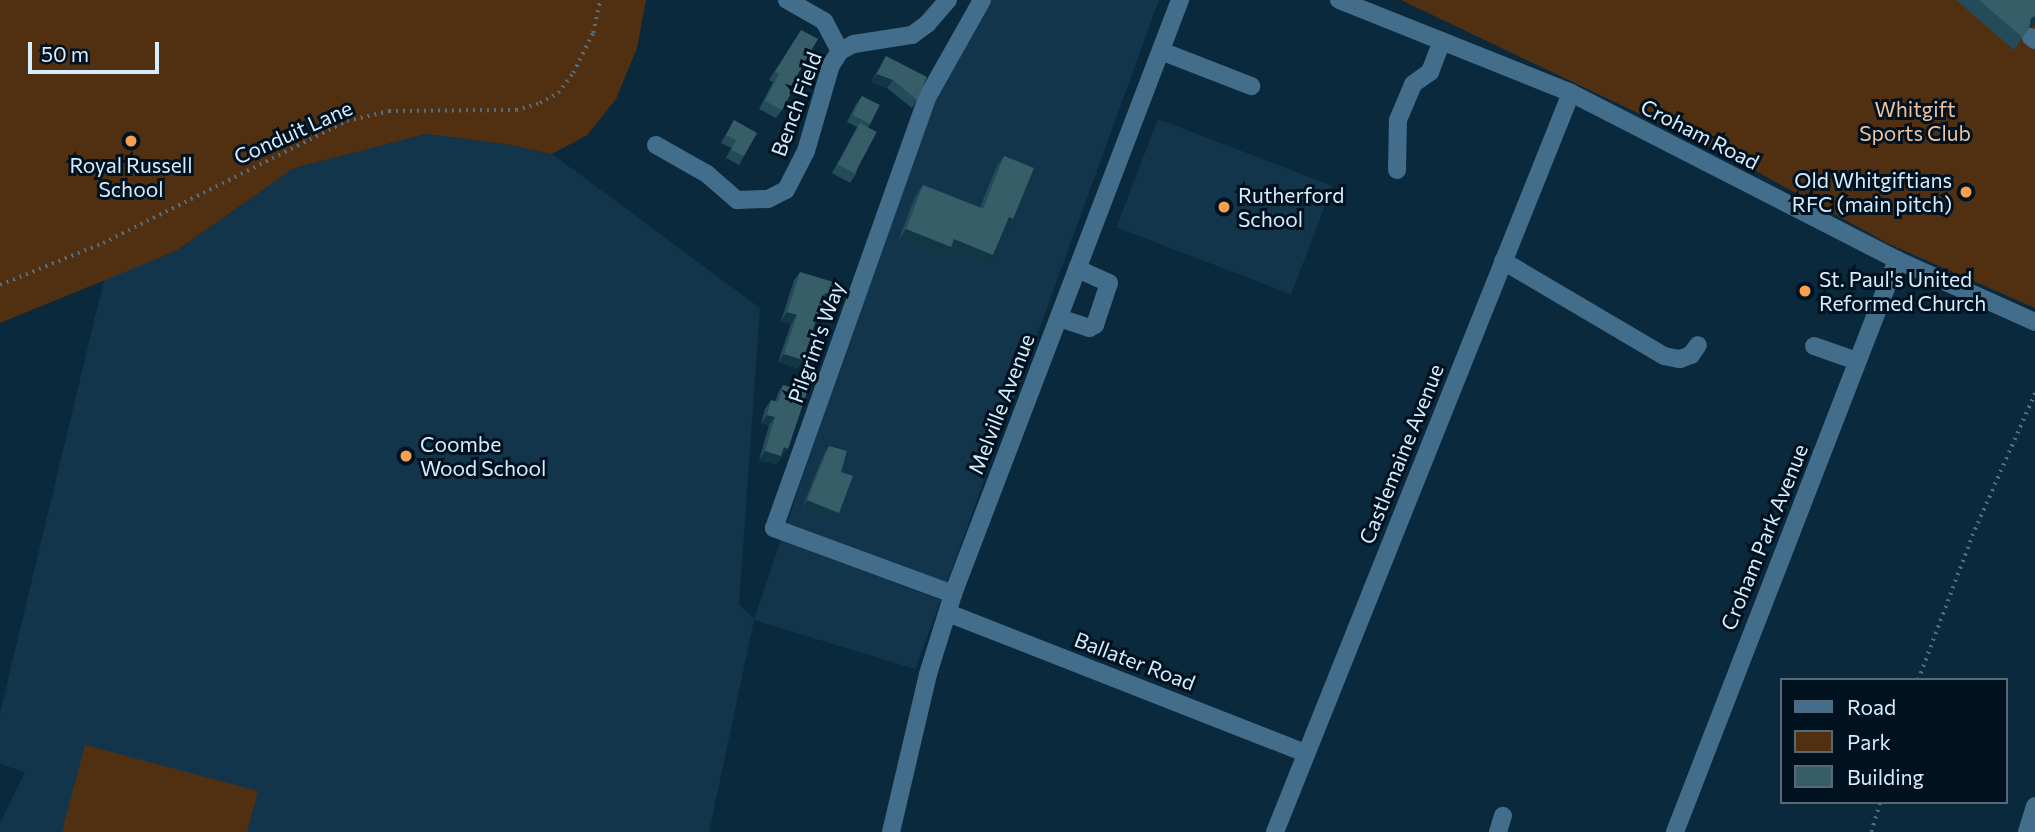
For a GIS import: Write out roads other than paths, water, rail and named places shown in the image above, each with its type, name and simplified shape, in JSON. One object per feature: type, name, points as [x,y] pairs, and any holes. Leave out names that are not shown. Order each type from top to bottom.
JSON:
[{"type":"street","name":"Bench Field","points":[[787,0],[824,21],[840,51]]},
{"type":"street","name":"Bench Field","points":[[656,145],[707,174],[737,200],[768,199],[786,190],[806,151],[831,65],[840,51],[854,44],[912,35],[927,24],[948,0]]},
{"type":"street","name":"Pilgrim's Way","points":[[953,594],[774,528],[928,96],[982,0]]},
{"type":"street","name":"Melville Avenue","points":[[891,832],[929,674],[953,594],[1180,0]]},
{"type":"street","name":"Croham Road","points":[[1339,0],[1571,93],[1897,260],[2035,321]]},
{"type":"street","points":[[1397,170],[1398,120],[1413,84],[1430,72],[1442,41]]},
{"type":"street","points":[[1161,51],[1251,86]]},
{"type":"street","name":"Castlemaine Avenue","points":[[1275,832],[1571,93]]},
{"type":"street","name":"Croham Park Avenue","points":[[1675,832],[1897,260]]},
{"type":"street","points":[[1503,261],[1664,356],[1680,359],[1691,355],[1698,345]]},
{"type":"street","points":[[1059,318],[1089,328],[1096,325],[1109,283],[1077,270]]},
{"type":"street","points":[[1815,346],[1857,361]]},
{"type":"street","name":"Ballater Road","points":[[948,612],[1306,753]]},
{"type":"street","points":[[2027,832],[2035,806]]},
{"type":"place","name":"Royal Russell School","points":[[131,141]]},
{"type":"place","name":"Old Whitgiftians RFC (main pitch)","points":[[1966,192]]},
{"type":"place","name":"Rutherford School","points":[[1224,207]]},
{"type":"place","name":"St. Paul's United Reformed Church","points":[[1805,291]]},
{"type":"place","name":"Coombe Wood School","points":[[406,456]]},
{"type":"park label","name":"Whitgift Sports Club","points":[[1915,121]]}]
